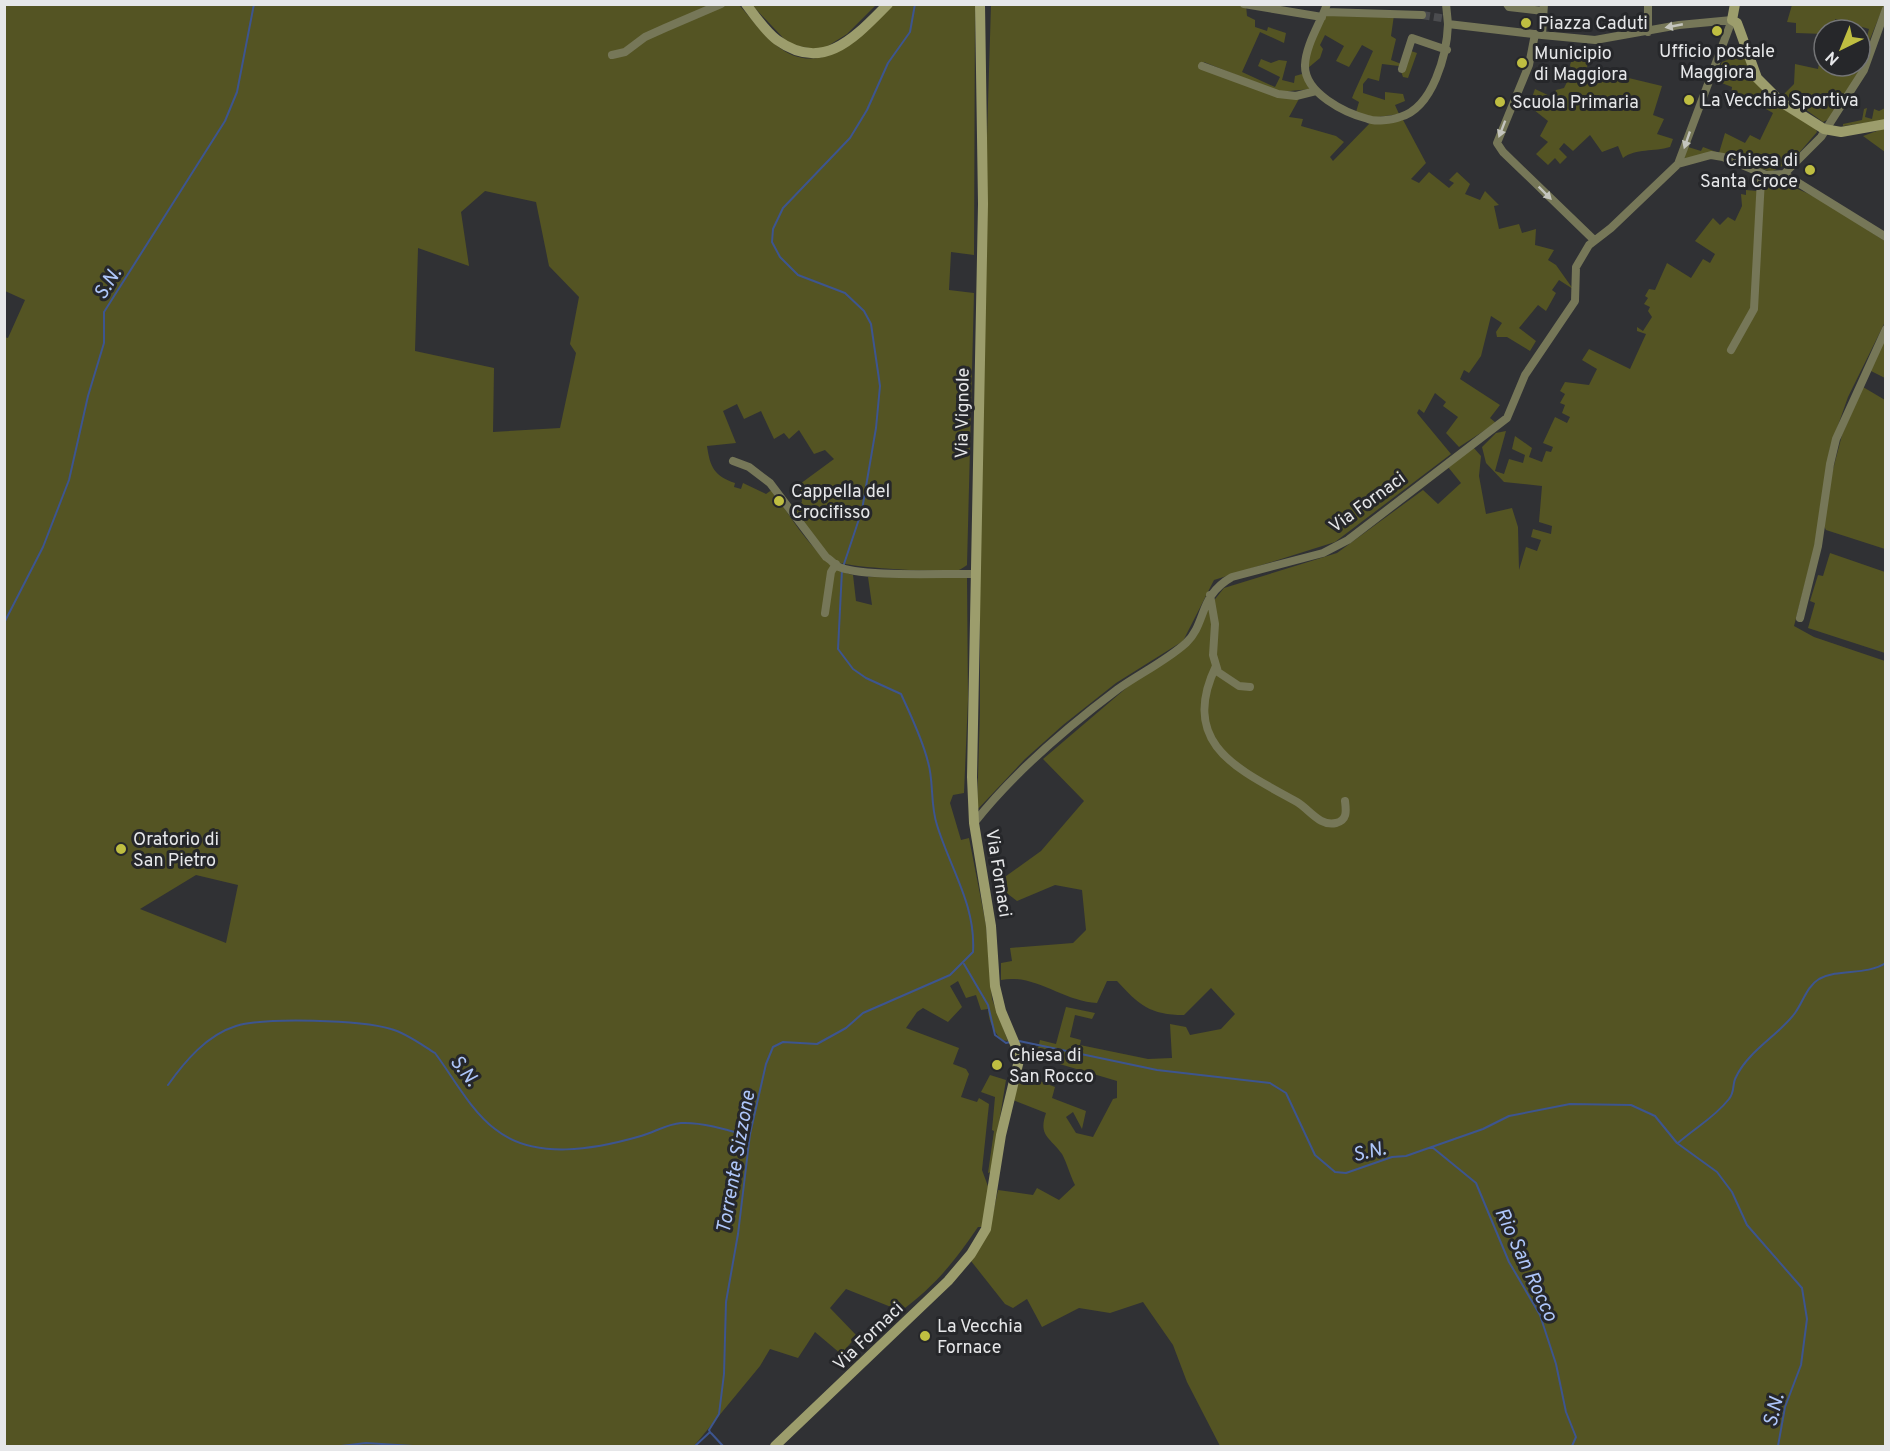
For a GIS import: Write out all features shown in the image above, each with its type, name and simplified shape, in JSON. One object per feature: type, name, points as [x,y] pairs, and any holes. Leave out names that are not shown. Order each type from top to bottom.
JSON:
[{"type":"street","points":[[612,55],[625,52],[645,37],[721,4]]},
{"type":"street","points":[[746,4],[775,39],[794,50],[811,54],[842,47],[850,42],[888,4]]},
{"type":"street","name":"Via Vignole","points":[[974,823],[972,695],[983,204],[980,4]]},
{"type":"street","points":[[1244,4],[1325,11],[1422,15]]},
{"type":"street","points":[[1387,4],[1388,14]]},
{"type":"street","points":[[1325,11],[1307,51],[1305,68],[1316,91],[1346,111],[1370,120],[1401,117],[1420,105],[1436,78],[1447,50],[1446,4]]},
{"type":"street","points":[[1508,4],[1509,7],[1543,8],[1539,35],[1529,65],[1497,143],[1503,152],[1593,239],[1611,228],[1678,164],[1732,20],[1735,4]]},
{"type":"street","points":[[1648,4],[1648,32]]},
{"type":"street","points":[[1784,174],[1821,137],[1864,70],[1886,9]]},
{"type":"street","points":[[1448,24],[1595,40],[1678,25],[1732,20],[1737,22],[1757,78],[1781,102],[1824,129],[1841,132],[1886,124]]},
{"type":"street","points":[[1402,69],[1412,38],[1447,50]]},
{"type":"street","points":[[1202,66],[1278,94],[1296,96],[1316,91]]},
{"type":"street","points":[[1678,164],[1712,155],[1723,157],[1766,175],[1784,174],[1886,237]]},
{"type":"street","points":[[1731,350],[1754,309],[1761,179],[1766,175]]},
{"type":"street","name":"Via Fornaci","points":[[775,1446],[948,1281],[986,1228],[1001,1135],[1020,1056],[1001,1011],[996,986],[991,926],[974,823],[998,793],[1042,752],[1117,690],[1187,642],[1210,595],[1220,584],[1232,577],[1323,553],[1348,540],[1507,418],[1525,375],[1575,301],[1576,267],[1593,239]]},
{"type":"street","points":[[1800,618],[1819,535],[1836,439],[1886,329]]},
{"type":"street","points":[[734,461],[749,467],[770,483],[799,523],[837,565],[850,570],[906,574],[975,574]]},
{"type":"street","points":[[825,613],[831,572],[837,565]]},
{"type":"street","points":[[1210,595],[1215,624],[1213,655],[1218,672],[1227,680],[1250,687]]},
{"type":"street","points":[[1216,666],[1204,709],[1204,720],[1209,735],[1226,756],[1251,778],[1304,806],[1322,822],[1334,824],[1343,820],[1346,814],[1345,801]]},
{"type":"shaded area","points":[[5,5],[739,5],[776,45],[792,55],[809,59],[824,57],[854,41],[893,5],[975,5],[974,255],[951,252],[949,290],[974,293],[967,565],[959,570],[936,571],[861,566],[838,562],[831,558],[812,539],[793,509],[802,502],[800,484],[834,459],[825,450],[814,454],[799,430],[789,439],[784,433],[774,439],[761,411],[744,419],[737,404],[723,411],[736,443],[707,446],[714,470],[735,483],[734,487],[741,489],[743,483],[766,494],[773,489],[787,513],[818,552],[841,570],[853,575],[856,601],[872,605],[868,577],[967,578],[968,699],[964,793],[953,795],[950,803],[961,840],[969,838],[986,925],[992,999],[1008,1041],[1001,1040],[996,1032],[990,1022],[988,1009],[981,1010],[976,995],[966,998],[958,981],[950,986],[962,1007],[948,1022],[923,1008],[917,1012],[906,1028],[959,1048],[953,1064],[966,1069],[969,1074],[961,1097],[977,1102],[979,1098],[989,1104],[982,1170],[989,1189],[982,1227],[978,1227],[934,1283],[901,1311],[846,1289],[830,1308],[857,1336],[841,1354],[815,1332],[798,1358],[770,1349],[760,1366],[694,1446],[5,1446],[4,337],[8,338],[25,300],[5,291]],"holes":[[[485,191],[536,202],[549,266],[579,297],[570,344],[576,353],[560,428],[493,432],[494,368],[415,351],[418,248],[469,266],[461,212]],[[196,875],[238,885],[226,943],[140,909]]]},
{"type":"shaded area","points":[[752,5],[876,5],[847,34],[823,49],[813,49],[789,44]]},
{"type":"shaded area","points":[[991,5],[1246,5],[1247,16],[1255,20],[1255,27],[1267,31],[1268,27],[1286,33],[1284,43],[1260,32],[1242,72],[1275,87],[1280,77],[1258,66],[1261,59],[1271,63],[1279,60],[1287,61],[1282,80],[1294,83],[1295,76],[1302,74],[1312,89],[1278,92],[1204,62],[1202,68],[1276,96],[1300,97],[1289,117],[1303,119],[1301,126],[1336,136],[1344,142],[1330,157],[1333,161],[1371,122],[1402,118],[1426,163],[1411,179],[1419,183],[1429,172],[1449,188],[1454,183],[1449,180],[1457,172],[1470,184],[1465,194],[1480,200],[1485,191],[1499,205],[1494,206],[1499,229],[1519,224],[1522,233],[1536,229],[1535,245],[1554,250],[1548,260],[1556,265],[1573,289],[1559,280],[1552,290],[1556,293],[1546,311],[1538,305],[1519,328],[1536,341],[1530,351],[1507,337],[1497,337],[1496,332],[1502,323],[1491,316],[1481,356],[1469,373],[1464,370],[1460,379],[1500,405],[1490,418],[1496,423],[1459,447],[1446,433],[1458,417],[1443,406],[1446,402],[1435,393],[1424,413],[1419,409],[1417,413],[1451,454],[1335,542],[1214,580],[1183,641],[1116,683],[1063,725],[1025,759],[977,810],[980,711],[980,365]]},
{"type":"shaded area","points":[[1792,5],[1884,5],[1872,34],[1872,18],[1812,18],[1812,34],[1796,33],[1796,23],[1787,22]]},
{"type":"shaded area","points":[[1326,13],[1394,15],[1391,36],[1396,39],[1391,60],[1404,65],[1411,51],[1417,53],[1408,78],[1403,77],[1399,66],[1382,64],[1379,81],[1368,78],[1363,84],[1363,93],[1385,100],[1385,92],[1403,94],[1405,101],[1395,105],[1399,114],[1371,118],[1356,112],[1359,102],[1352,98],[1373,51],[1362,45],[1349,67],[1336,61],[1344,46],[1325,35],[1320,45],[1323,49],[1320,58],[1308,68],[1309,53]]},
{"type":"shaded area","points":[[1573,56],[1588,60],[1587,68],[1662,86],[1653,115],[1664,119],[1657,134],[1673,139],[1670,147],[1639,151],[1623,158],[1618,146],[1602,152],[1590,135],[1573,151],[1564,143],[1559,149],[1567,157],[1560,164],[1555,158],[1548,165],[1536,154],[1548,142],[1540,136],[1548,121],[1529,106],[1535,89],[1552,97],[1556,90],[1564,88],[1572,72],[1570,65]]},
{"type":"shaded area","points":[[1732,58],[1745,59],[1764,93],[1781,107],[1815,127],[1817,132],[1792,161],[1771,172],[1723,155],[1683,161],[1688,147],[1701,151],[1703,147],[1719,153],[1725,133],[1745,143],[1750,135],[1760,140],[1773,113],[1743,96],[1741,101],[1731,95],[1732,87],[1714,80],[1722,62]]},
{"type":"shaded area","points":[[1795,64],[1812,68],[1812,78],[1863,78],[1840,114],[1823,122],[1784,94],[1794,84]]},
{"type":"shaded area","points":[[1867,108],[1865,117],[1872,119],[1874,109],[1879,111],[1885,108],[1885,120],[1843,126],[1843,124],[1862,120],[1864,109]]},
{"type":"shaded area","points":[[1885,128],[1885,152],[1863,136]]},
{"type":"shaded area","points":[[1764,179],[1796,188],[1812,196],[1885,241],[1885,322],[1848,397],[1830,448],[1814,549],[1794,626],[1814,637],[1885,661],[1885,1446],[1220,1446],[1187,1382],[1173,1345],[1143,1302],[1110,1313],[1079,1308],[1042,1327],[1027,1299],[1013,1308],[1005,1304],[971,1261],[991,1223],[998,1190],[1033,1195],[1037,1188],[1059,1200],[1075,1185],[1062,1154],[1044,1132],[1046,1113],[1013,1100],[1022,1074],[1055,1087],[1052,1098],[1086,1111],[1082,1129],[1073,1112],[1066,1117],[1076,1133],[1093,1137],[1113,1099],[1117,1098],[1117,1081],[1036,1057],[1040,1040],[1056,1044],[1066,1007],[1095,1013],[1092,1019],[1075,1015],[1070,1037],[1081,1040],[1080,1045],[1148,1059],[1172,1058],[1170,1024],[1186,1027],[1190,1035],[1221,1029],[1235,1014],[1211,988],[1184,1015],[1172,1015],[1146,1007],[1117,981],[1107,981],[1097,1003],[1073,998],[1025,981],[1001,980],[1001,963],[1012,961],[1010,948],[1073,943],[1086,930],[1082,890],[1055,885],[1017,901],[995,884],[1041,851],[1084,801],[1043,759],[1138,678],[1190,643],[1203,614],[1224,588],[1337,553],[1423,490],[1438,504],[1461,483],[1448,467],[1473,447],[1481,456],[1479,476],[1486,514],[1512,508],[1518,527],[1519,570],[1526,547],[1537,551],[1541,540],[1531,537],[1533,529],[1551,534],[1552,526],[1539,522],[1542,486],[1504,482],[1486,463],[1482,447],[1496,433],[1506,431],[1495,471],[1504,474],[1509,459],[1523,463],[1525,455],[1512,449],[1515,436],[1532,448],[1529,457],[1542,462],[1546,451],[1551,452],[1553,447],[1543,443],[1555,417],[1567,423],[1570,417],[1562,413],[1565,405],[1560,403],[1565,394],[1560,391],[1565,382],[1589,385],[1597,369],[1582,360],[1589,349],[1630,369],[1646,334],[1637,331],[1637,327],[1643,331],[1652,317],[1648,311],[1650,307],[1644,304],[1648,298],[1645,296],[1649,289],[1655,290],[1667,263],[1691,278],[1703,259],[1710,263],[1715,254],[1695,241],[1713,218],[1720,225],[1728,217],[1735,221],[1742,206],[1741,194],[1746,195],[1746,190],[1757,191]]},
{"type":"shaded area","points":[[1885,337],[1885,378],[1869,370]]},
{"type":"shaded area","points":[[1863,387],[1885,400],[1885,549],[1826,530],[1824,526],[1832,473],[1842,435]]},
{"type":"shaded area","points":[[1830,553],[1885,572],[1885,653],[1808,628],[1815,603],[1810,601],[1818,575],[1823,576]]},
{"type":"shaded area","points":[[990,1075],[1006,1080],[991,1172],[988,1173],[994,1131],[992,1130],[995,1097],[981,1092]]},
{"type":"waterway","name":"S.N.","points":[[4,623],[43,547],[69,480],[88,396],[104,343],[104,312],[225,121],[237,92],[254,4]]},
{"type":"waterway","name":"Torrente Sizzone","points":[[695,1446],[710,1432],[719,1414],[724,1374],[726,1302],[738,1234],[750,1134],[766,1064],[773,1047],[783,1042],[817,1044],[846,1028],[863,1013],[950,975],[973,952],[973,935],[966,902],[942,841],[933,809],[930,770],[923,744],[901,694],[866,678],[853,669],[838,649],[842,570],[862,510],[876,428],[880,386],[871,324],[864,311],[845,293],[798,275],[780,257],[772,242],[773,229],[783,208],[850,138],[867,110],[888,63],[910,32],[915,4]]},
{"type":"waterway","name":"S.N.","points":[[1678,1143],[1711,1117],[1729,1099],[1741,1068],[1788,1021],[1815,982],[1827,976],[1870,969],[1886,963]]},
{"type":"waterway","name":"S.N.","points":[[964,964],[988,1005],[995,1035],[1006,1043],[1010,1042]]},
{"type":"waterway","name":"S.N.","points":[[168,1085],[189,1058],[206,1042],[236,1026],[269,1021],[358,1023],[397,1031],[435,1053],[486,1122],[511,1139],[528,1145],[547,1149],[586,1148],[623,1141],[681,1123],[707,1125],[748,1136]]},
{"type":"waterway","name":"S.N.","points":[[1019,1041],[1157,1070],[1270,1083],[1286,1093],[1315,1155],[1335,1172],[1346,1173],[1392,1157],[1406,1156],[1483,1129],[1509,1116],[1570,1104],[1631,1105],[1655,1116],[1677,1143],[1717,1172],[1732,1192],[1747,1225],[1802,1288],[1807,1319],[1801,1365],[1785,1407],[1778,1446]]},
{"type":"waterway","name":"Rio San Rocco","points":[[1432,1147],[1476,1183],[1509,1262],[1540,1315],[1556,1364],[1566,1412],[1576,1437],[1572,1446]]},
{"type":"waterway","points":[[711,1433],[723,1446]]},
{"type":"waterway","name":"S.N.","points":[[341,1446],[366,1443],[413,1446]]},
{"type":"tunnel","points":[[1422,15],[1447,19]]},
{"type":"place","name":"Piazza Caduti","points":[[1526,23]]},
{"type":"place","name":"Ufficio postale Maggiora","points":[[1717,31]]},
{"type":"place","name":"Municipio di Maggiora","points":[[1522,63]]},
{"type":"place","name":"La Vecchia Sportiva","points":[[1689,100]]},
{"type":"place","name":"Scuola Primaria","points":[[1500,102]]},
{"type":"place","name":"Chiesa di Santa Croce","points":[[1810,170]]},
{"type":"place","name":"Cappella del Crocifisso","points":[[779,501]]},
{"type":"place","name":"Oratorio di San Pietro","points":[[121,849]]},
{"type":"place","name":"Chiesa di San Rocco","points":[[997,1065]]},
{"type":"place","name":"La Vecchia Fornace","points":[[925,1336]]}]
